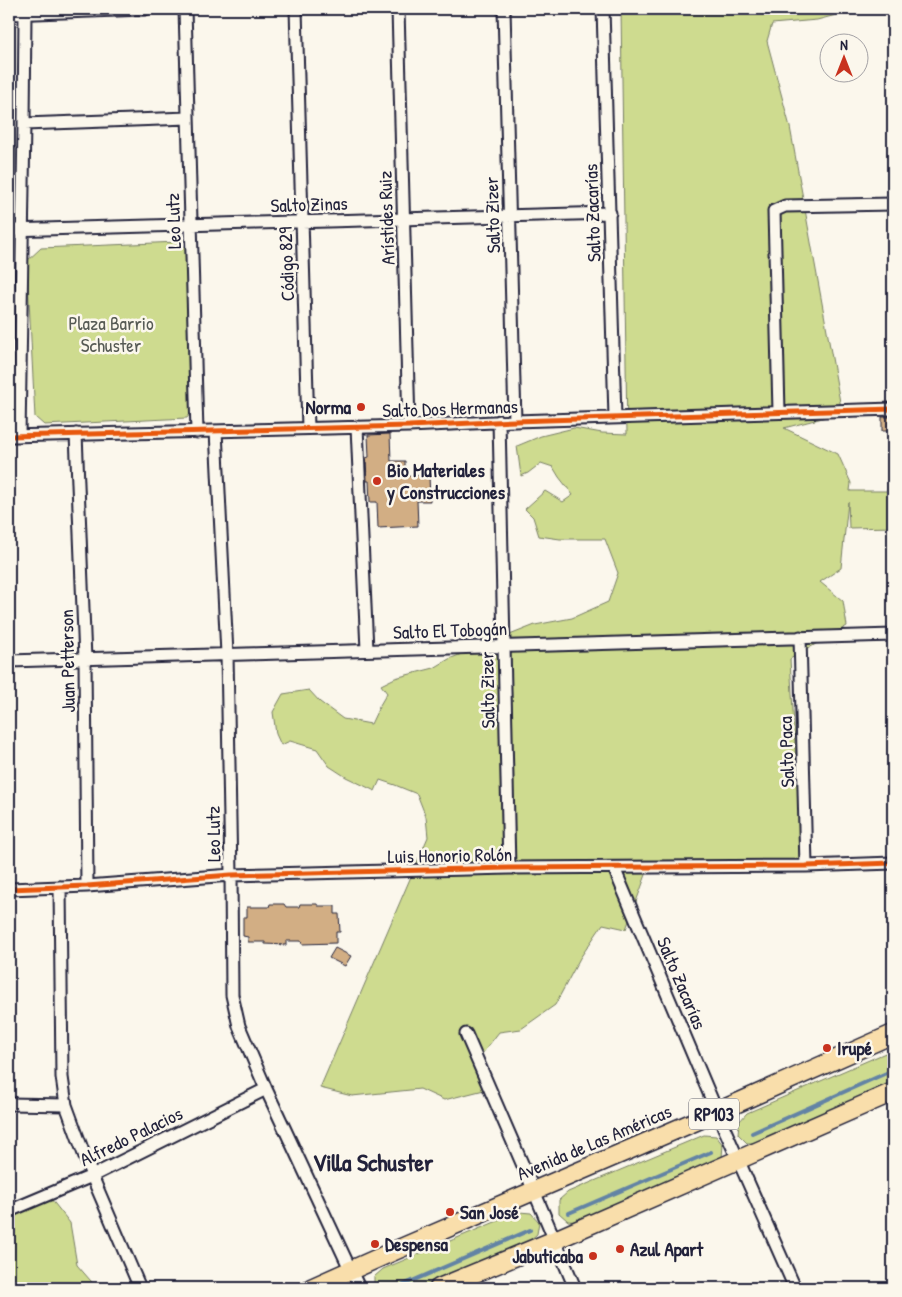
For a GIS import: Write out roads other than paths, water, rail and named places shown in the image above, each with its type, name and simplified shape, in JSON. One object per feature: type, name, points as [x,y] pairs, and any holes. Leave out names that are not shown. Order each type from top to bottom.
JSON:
[{"type":"main road","name":"Avenida de Las Américas","points":[[311,1288],[893,1034]]},
{"type":"main road","name":"RP103","points":[[439,1288],[555,1240],[893,1092]]},
{"type":"street","points":[[9,14],[145,9]]},
{"type":"street","name":"Leo Lutz","points":[[185,9],[196,432]]},
{"type":"street","name":"Código 829","points":[[296,9],[308,428]]},
{"type":"street","name":"Arístides Ruiz","points":[[398,9],[409,426]]},
{"type":"street","name":"Salto Zizer","points":[[504,9],[515,420]]},
{"type":"street","name":"Salto Zacarías","points":[[603,9],[615,417]]},
{"type":"street","points":[[14,436],[22,229],[25,13]]},
{"type":"street","points":[[24,124],[188,118]]},
{"type":"street","points":[[779,412],[774,211],[785,206],[893,204]]},
{"type":"street","name":"Salto Zinas","points":[[9,230],[610,213]]},
{"type":"street","name":"Salto Dos Hermanas","points":[[14,436],[409,426],[515,420],[893,409]]},
{"type":"street","name":"Salto Zizer","points":[[499,421],[509,868]]},
{"type":"street","points":[[357,427],[368,650]]},
{"type":"street","name":"Leo Lutz","points":[[216,431],[227,654],[232,995],[239,1026],[266,1089],[360,1288]]},
{"type":"street","name":"Juan Petterson","points":[[76,434],[85,658],[87,886]]},
{"type":"street","name":"Salto El Tobogán","points":[[9,661],[893,635]]},
{"type":"street","name":"Salto Paca","points":[[800,637],[806,866]]},
{"type":"street","name":"Luis Honorio Rolón","points":[[9,889],[87,886],[231,875],[509,868],[806,866],[893,863]]},
{"type":"street","name":"Salto Zacarías","points":[[614,868],[717,1112],[795,1288]]},
{"type":"street","points":[[60,887],[62,1076],[66,1105],[92,1176],[140,1288]]},
{"type":"street","points":[[466,1034],[574,1288]]},
{"type":"street","name":"Alfredo Palacios","points":[[9,1211],[92,1176],[266,1089]]},
{"type":"street","points":[[9,1104],[66,1105]]},
{"type":"waterway","points":[[752,1133],[893,1070]]},
{"type":"waterway","points":[[569,1213],[711,1152]]},
{"type":"waterway","points":[[396,1288],[530,1230]]},
{"type":"place","name":"Norma","points":[[361,407]]},
{"type":"place","name":"Bio Materiales y Construcciones","points":[[377,481]]},
{"type":"place","name":"Irupé","points":[[827,1048]]},
{"type":"place","name":"San José","points":[[450,1212]]},
{"type":"place","name":"Despensa","points":[[375,1244]]},
{"type":"place","name":"Azul Apart","points":[[620,1249]]},
{"type":"place","name":"Jabuticaba","points":[[593,1256]]},
{"type":"district","name":"Villa Schuster","points":[[373,1162]]},
{"type":"park label","name":"Plaza Barrio Schuster","points":[[111,334]]}]
